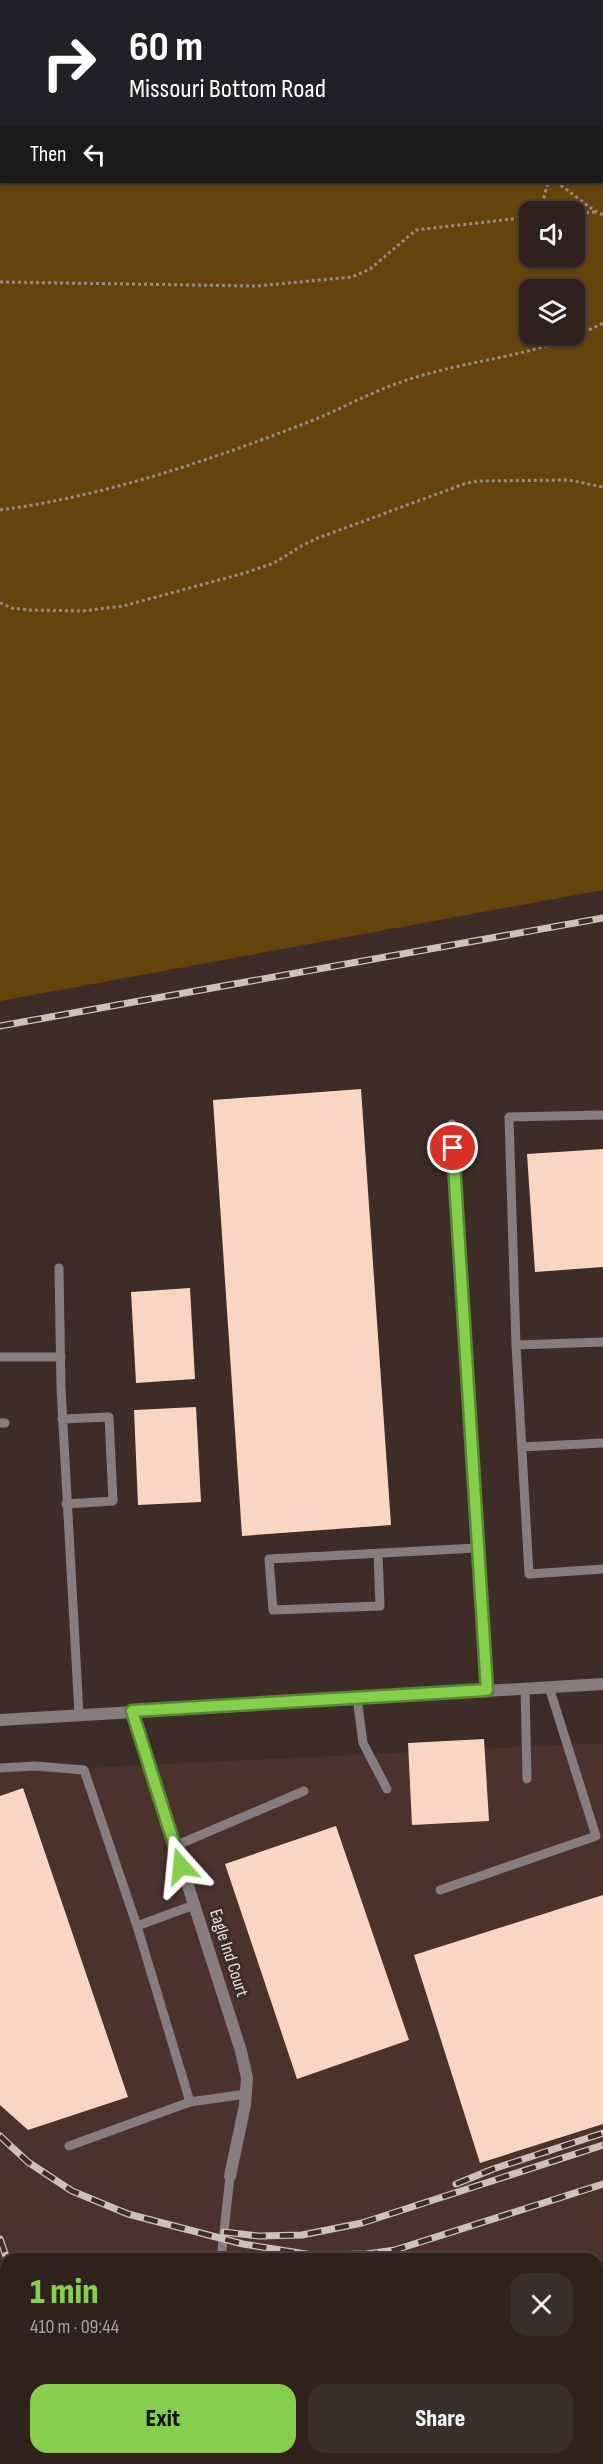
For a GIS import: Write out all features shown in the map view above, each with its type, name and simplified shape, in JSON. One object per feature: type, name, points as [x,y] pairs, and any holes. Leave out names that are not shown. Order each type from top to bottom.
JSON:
[{"type":"street","points":[[0,1720],[603,1684]]},
{"type":"street","name":"Eagle Ind Court","points":[[132,1711],[242,2051],[247,2078],[246,2094],[230,2176]]},
{"type":"lane","points":[[603,1115],[509,1118],[516,1345],[528,1574],[603,1569]]},
{"type":"lane","points":[[452,1124],[487,1690]]},
{"type":"lane","points":[[59,1268],[62,1419],[79,1714]]},
{"type":"lane","points":[[516,1345],[603,1342]]},
{"type":"lane","points":[[0,1357],[61,1357]]},
{"type":"lane","points":[[62,1419],[109,1417],[113,1501],[66,1503]]},
{"type":"lane","points":[[522,1447],[603,1443]]},
{"type":"lane","points":[[378,1553],[380,1606],[273,1610],[268,1559],[378,1553],[477,1548]]},
{"type":"lane","points":[[440,1890],[599,1835],[549,1687]]},
{"type":"lane","points":[[525,1688],[527,1779]]},
{"type":"lane","points":[[357,1698],[363,1743],[387,1789]]},
{"type":"lane","points":[[0,1768],[35,1766],[84,1770],[137,1926],[190,2102]]},
{"type":"lane","points":[[175,1846],[304,1791]]},
{"type":"lane","points":[[137,1926],[194,1905]]},
{"type":"lane","points":[[69,2145],[190,2102],[246,2094]]},
{"type":"lane","points":[[221,2253],[230,2176]]},
{"type":"path","points":[[540,201],[548,183]]},
{"type":"path","points":[[558,183],[576,194],[595,212],[603,215]]},
{"type":"path","points":[[585,212],[595,212]]},
{"type":"path","points":[[0,282],[256,286],[352,277],[370,269],[416,230],[519,216]]},
{"type":"path","points":[[0,510],[52,503],[228,452],[314,420],[368,394],[406,380],[440,370],[550,346],[603,323]]},
{"type":"path","points":[[0,603],[21,609],[82,612],[123,606],[245,573],[274,562],[318,538],[464,484],[563,480],[603,487]]},
{"type":"shaded area","points":[[0,183],[603,183],[603,890],[0,1001]]},
{"type":"shaded area","points":[[603,1743],[603,2253],[0,2253],[0,1772]]},
{"type":"building","points":[[361,1089],[391,1525],[242,1536],[213,1100]]},
{"type":"building","points":[[603,1149],[603,1267],[535,1272],[527,1154]]},
{"type":"building","points":[[190,1288],[195,1379],[136,1383],[131,1292]]},
{"type":"building","points":[[196,1407],[201,1502],[138,1505],[134,1410]]},
{"type":"building","points":[[484,1739],[489,1821],[412,1825],[408,1743]]},
{"type":"building","points":[[23,1788],[128,2097],[28,2130],[0,2105],[0,1796]]},
{"type":"building","points":[[336,1826],[409,2040],[297,2079],[225,1864]]},
{"type":"building","points":[[603,1895],[603,2124],[480,2163],[414,1955]]},
{"type":"railway","points":[[0,1026],[603,918]]},
{"type":"railway","points":[[456,2184],[493,2169],[603,2133]]},
{"type":"railway","points":[[0,2136],[28,2162],[72,2191],[128,2214],[243,2244],[299,2253]]},
{"type":"railway","points":[[224,2232],[259,2236],[302,2235],[362,2223],[603,2145]]},
{"type":"railway","points":[[374,2253],[395,2250],[603,2184]]},
{"type":"railway","points":[[0,2239],[5,2253]]},
{"type":"route","points":[[181,1866],[132,1711],[487,1690],[453,1148]]}]
